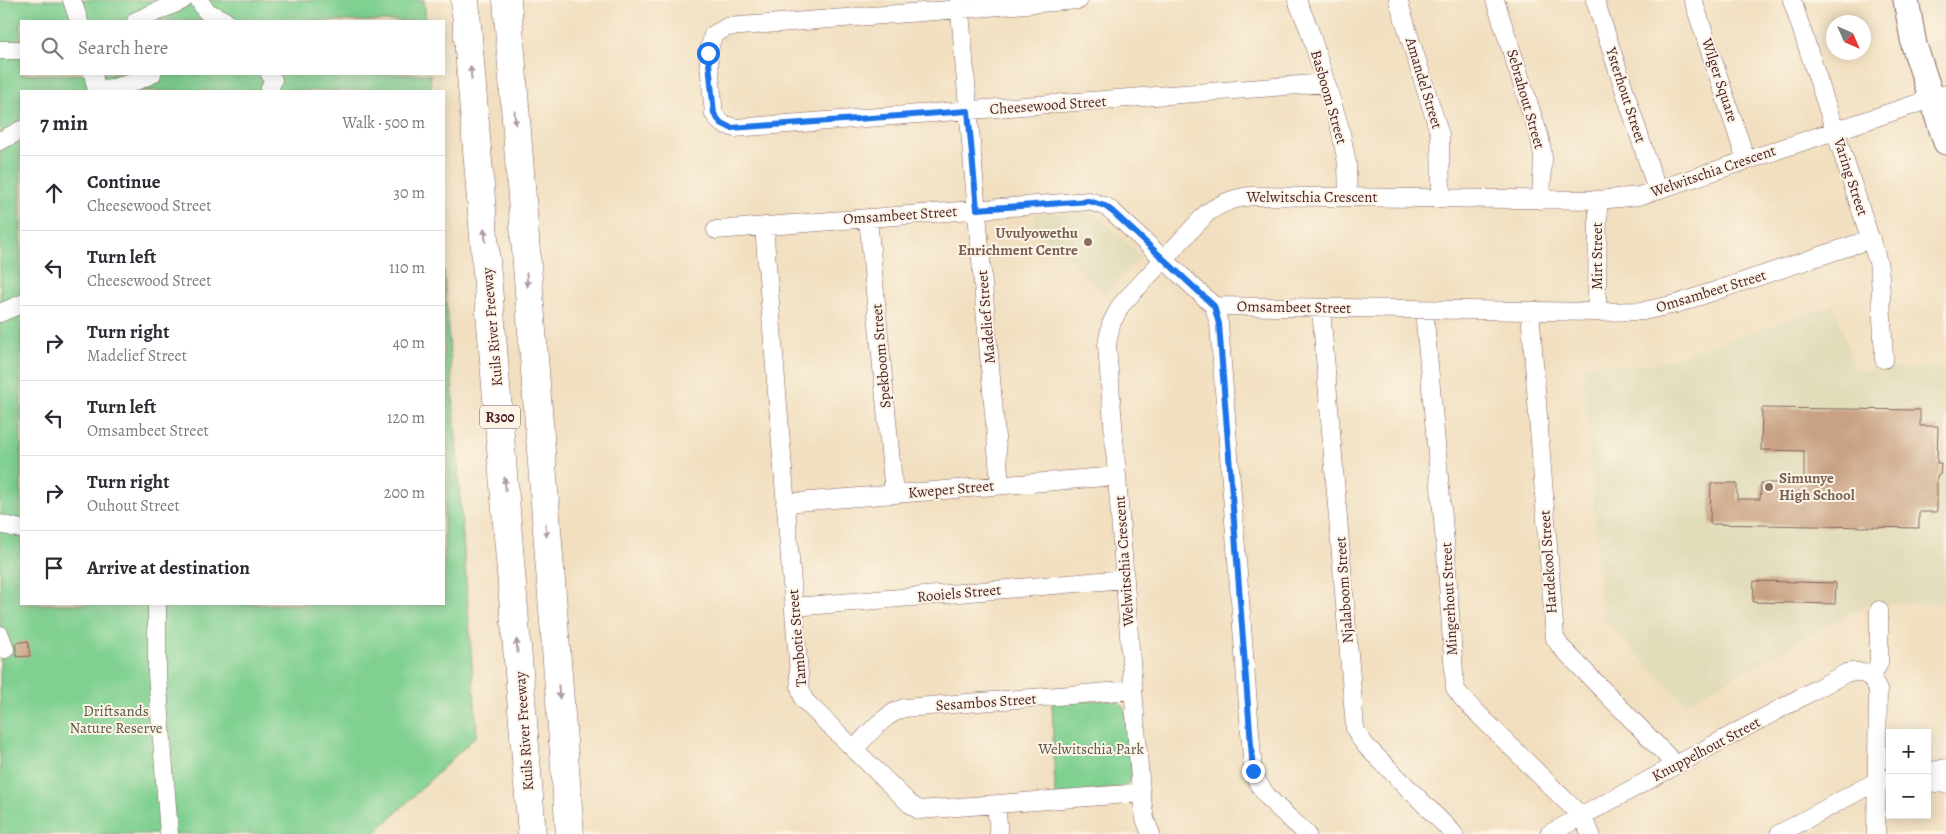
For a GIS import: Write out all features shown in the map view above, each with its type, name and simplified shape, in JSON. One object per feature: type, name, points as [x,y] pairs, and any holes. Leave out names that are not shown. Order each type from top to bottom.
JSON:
[{"type":"highway","name":"Kuils River Freeway","points":[[465,0],[532,834]]},
{"type":"highway","name":"R300","points":[[507,0],[570,834]]},
{"type":"street","points":[[72,0],[79,20]]},
{"type":"street","points":[[138,20],[183,0]]},
{"type":"street","name":"Cheesewood Street","points":[[1079,0],[959,4],[732,26],[720,29],[713,35],[708,47],[714,114],[721,123],[731,128],[1326,84]]},
{"type":"street","name":"Basboom Street","points":[[1297,0],[1304,13],[1344,145],[1348,197]]},
{"type":"street","name":"Amandel Street","points":[[1398,0],[1440,135],[1441,198]]},
{"type":"street","name":"Sebrahout Street","points":[[1495,0],[1540,138],[1543,158],[1542,200]]},
{"type":"street","name":"Ysterhout Street","points":[[1595,0],[1657,190]]},
{"type":"street","name":"Wilger Square","points":[[1693,0],[1746,160]]},
{"type":"street","name":"Varing Street","points":[[1792,0],[1871,239],[1880,276],[1884,359]]},
{"type":"street","points":[[1906,0],[1914,45],[1941,96]]},
{"type":"street","points":[[1912,0],[1927,38],[1941,96],[1946,142]]},
{"type":"street","name":"Madelief Street","points":[[959,4],[1000,485]]},
{"type":"street","points":[[202,11],[223,20]]},
{"type":"street","points":[[0,50],[20,50]]},
{"type":"street","points":[[93,75],[97,90]]},
{"type":"street","points":[[105,90],[129,84],[150,75]]},
{"type":"street","points":[[270,75],[273,85],[270,90]]},
{"type":"street","name":"Welwitschia Crescent","points":[[1151,834],[1145,819],[1141,793],[1107,345],[1108,334],[1115,314],[1121,305],[1207,214],[1215,207],[1233,199],[1253,196],[1598,200],[1639,196],[1941,96]]},
{"type":"street","points":[[0,141],[20,131]]},
{"type":"street","name":"Mirt Street","points":[[1597,312],[1598,200]]},
{"type":"street","name":"Omsambeet Street","points":[[716,230],[1089,201],[1098,203],[1113,212],[1214,306],[1597,312],[1644,311],[1676,304],[1871,239]]},
{"type":"street","name":"Spekboom Street","points":[[868,218],[894,494]]},
{"type":"street","name":"Tambotie Street","points":[[764,226],[802,694],[809,706],[910,804],[919,810],[1141,793]]},
{"type":"street","points":[[0,313],[20,304]]},
{"type":"street","points":[[1214,306],[1219,324],[1253,771],[1264,792],[1307,834]]},
{"type":"street","name":"Njalaboom Street","points":[[1321,308],[1355,728],[1366,746],[1454,834]]},
{"type":"street","name":"Mingerhout Street","points":[[1424,310],[1445,537],[1455,688],[1463,699],[1581,816],[1591,834]]},
{"type":"street","name":"Hardekool Street","points":[[1530,311],[1555,638],[1560,646],[1676,765]]},
{"type":"street","name":"Kweper Street","points":[[785,503],[1117,476]]},
{"type":"street","points":[[0,524],[20,529]]},
{"type":"street","name":"Rooiels Street","points":[[794,607],[1125,579]]},
{"type":"street","points":[[156,605],[157,674],[169,834]]},
{"type":"street","points":[[1876,834],[1883,780],[1878,690],[1868,676],[1879,663],[1879,610]]},
{"type":"street","name":"Knuppelhout Street","points":[[1549,834],[1846,674],[1859,672],[1868,676]]},
{"type":"street","name":"Sesambos Street","points":[[854,749],[884,719],[897,710],[904,708],[1133,690]]},
{"type":"street","points":[[1931,771],[1946,768]]},
{"type":"street","points":[[1779,834],[1883,780]]},
{"type":"street","points":[[1931,782],[1946,784]]},
{"type":"street","points":[[996,805],[998,834]]},
{"type":"shaded area","points":[[1931,0],[1946,0],[1946,45]]},
{"type":"shaded area","name":"Uvulyowethu Enrichment Centre","points":[[1091,210],[1141,256],[1105,294],[1035,229],[1034,214]]},
{"type":"shaded area","name":"Simunye High School","points":[[1834,304],[1855,371],[1946,367],[1946,603],[1869,603],[1685,703],[1602,619],[1583,364],[1652,365]]},
{"type":"green space","name":"Driftsands Nature Reserve","points":[[0,0],[424,0],[426,20],[20,20],[20,75],[430,75],[431,90],[20,90],[20,605],[445,605],[445,284],[477,735],[374,834],[0,834]]},
{"type":"green space","name":"Welwitschia Park","points":[[1117,700],[1124,707],[1125,712],[1132,771],[1131,778],[1125,787],[1055,795],[1052,702]]},
{"type":"building","points":[[1762,408],[1920,410],[1920,426],[1938,426],[1937,463],[1941,463],[1940,475],[1937,475],[1937,512],[1919,512],[1919,528],[1710,524],[1711,483],[1737,483],[1737,499],[1760,499],[1761,483],[1804,483],[1804,451],[1761,450]]},
{"type":"building","points":[[1754,581],[1836,583],[1835,604],[1753,602]]},
{"type":"building","points":[[28,641],[30,656],[17,657],[15,643]]},
{"type":"place","name":"Uvulyowethu Enrichment Centre","points":[[1088,242]]},
{"type":"place","name":"Simunye High School","points":[[1769,487]]},
{"type":"route","points":[[708,53],[714,114],[721,123],[731,128],[968,111],[977,209],[1089,201],[1098,203],[1113,212],[1214,306],[1219,324],[1253,771]]}]
